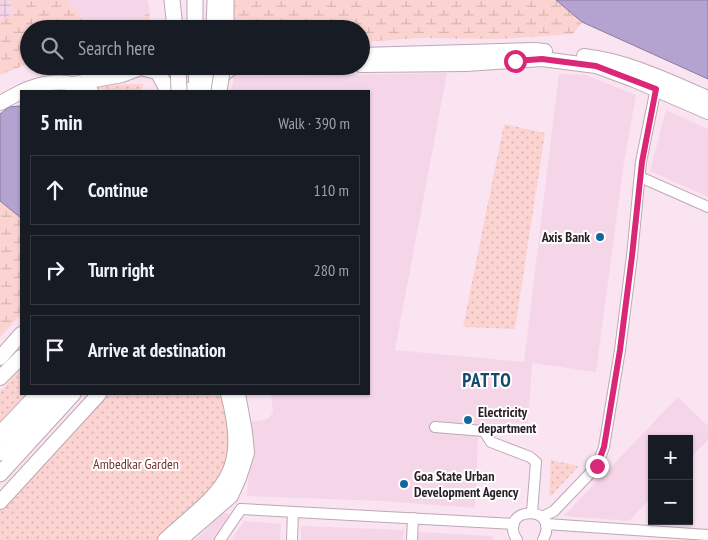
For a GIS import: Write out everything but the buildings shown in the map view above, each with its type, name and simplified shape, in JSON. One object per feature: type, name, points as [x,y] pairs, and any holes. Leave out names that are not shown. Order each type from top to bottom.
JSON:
[{"type":"highway","points":[[172,0],[174,20]]},
{"type":"highway","points":[[180,0],[180,20]]},
{"type":"highway","points":[[195,0],[195,20]]},
{"type":"highway","points":[[214,20],[215,0]]},
{"type":"highway","points":[[226,0],[226,20]]},
{"type":"highway","points":[[160,75],[171,90]]},
{"type":"highway","points":[[172,90],[175,75]]},
{"type":"highway","points":[[196,75],[197,90]]},
{"type":"highway","points":[[211,90],[212,75]]},
{"type":"highway","points":[[219,90],[222,75]]},
{"type":"highway","points":[[0,434],[37,395]]},
{"type":"highway","points":[[0,453],[54,395]]},
{"type":"highway","points":[[0,474],[72,395]]},
{"type":"main road","points":[[370,55],[534,50],[603,58],[657,83],[708,112]]},
{"type":"main road","points":[[370,65],[466,64],[542,59],[596,66],[708,98]]},
{"type":"main road","points":[[26,90],[35,86],[54,83],[73,84],[118,75]]},
{"type":"main road","points":[[212,90],[224,75]]},
{"type":"main road","points":[[73,84],[89,90]]},
{"type":"main road","points":[[0,103],[20,93]]},
{"type":"main road","points":[[0,358],[20,335]]},
{"type":"main road","points":[[0,378],[20,358]]},
{"type":"main road","points":[[0,502],[98,395]]},
{"type":"main road","points":[[165,540],[217,493],[230,472],[236,452],[234,418],[228,395]]},
{"type":"main road","points":[[180,540],[230,496],[239,478],[247,452],[246,432],[238,395]]},
{"type":"street","points":[[544,521],[597,466],[604,447],[620,350],[642,162],[657,83]]},
{"type":"street","points":[[640,177],[708,207]]},
{"type":"street","points":[[435,427],[484,431],[491,442],[530,456],[536,462],[532,512]]},
{"type":"street","points":[[230,496],[239,503],[241,509]]},
{"type":"street","points":[[241,509],[413,518],[514,534],[521,515],[532,512]]},
{"type":"street","points":[[220,540],[241,509]]},
{"type":"street","points":[[292,540],[293,512]]},
{"type":"street","points":[[532,512],[544,521],[708,535]]},
{"type":"street","points":[[412,540],[413,518]]},
{"type":"street","points":[[543,540],[546,532],[544,521]]},
{"type":"shaded area","points":[[0,0],[9,0],[14,13],[0,20]]},
{"type":"shaded area","points":[[68,0],[148,0],[150,11],[138,20],[83,20]]},
{"type":"shaded area","points":[[556,0],[708,0],[708,79],[582,22]]},
{"type":"shaded area","points":[[447,73],[395,350],[524,362],[559,74],[586,75],[636,95],[624,162],[596,372],[532,363],[528,423],[479,425],[433,421],[433,432],[478,435],[475,508],[382,501],[247,496],[251,446],[248,422],[269,418],[273,412],[271,395],[370,395],[370,90],[231,90],[234,77]]},
{"type":"shaded area","points":[[20,106],[20,217],[0,201],[0,114],[9,107]]},
{"type":"shaded area","points":[[666,110],[708,129],[708,197],[650,171]]},
{"type":"shaded area","points":[[678,397],[708,426],[708,440],[693,455],[693,435],[648,435],[648,501],[629,521],[564,516]]},
{"type":"shaded area","points":[[223,512],[233,516],[215,540],[195,540]]},
{"type":"shaded area","points":[[244,521],[281,524],[280,540],[231,540]]},
{"type":"shaded area","points":[[301,526],[404,530],[403,540],[301,540]]},
{"type":"shaded area","points":[[418,532],[493,536],[492,540],[417,540]]},
{"type":"green space","points":[[9,0],[68,0],[83,20],[20,20],[20,67],[0,75],[0,20],[14,13]]},
{"type":"green space","points":[[229,0],[556,0],[582,22],[573,34],[499,39],[419,38],[370,41],[370,20],[231,20]]},
{"type":"green space","points":[[150,11],[150,20],[138,20]]},
{"type":"green space","points":[[143,84],[141,90],[106,90],[79,85]]},
{"type":"green space","points":[[504,124],[545,133],[515,329],[463,327]]},
{"type":"green space","points":[[0,201],[20,217],[20,315],[0,337]]},
{"type":"green space","points":[[20,369],[20,395],[26,395],[0,423],[0,392]]},
{"type":"green space","name":"Ambedkar Garden","points":[[105,395],[222,395],[230,416],[231,455],[213,489],[158,540],[0,540],[0,510]]},
{"type":"green space","points":[[551,460],[579,466],[549,498]]},
{"type":"place","name":"Axis Bank","points":[[600,237]]},
{"type":"place","name":"Electricity department","points":[[468,420]]},
{"type":"place","name":"Goa State Urban Development Agency","points":[[404,484]]},
{"type":"district","name":"PATTO","points":[[487,380]]},
{"type":"route","points":[[515,61],[542,59],[596,66],[656,89],[642,162],[620,350],[604,447],[597,466]]}]
